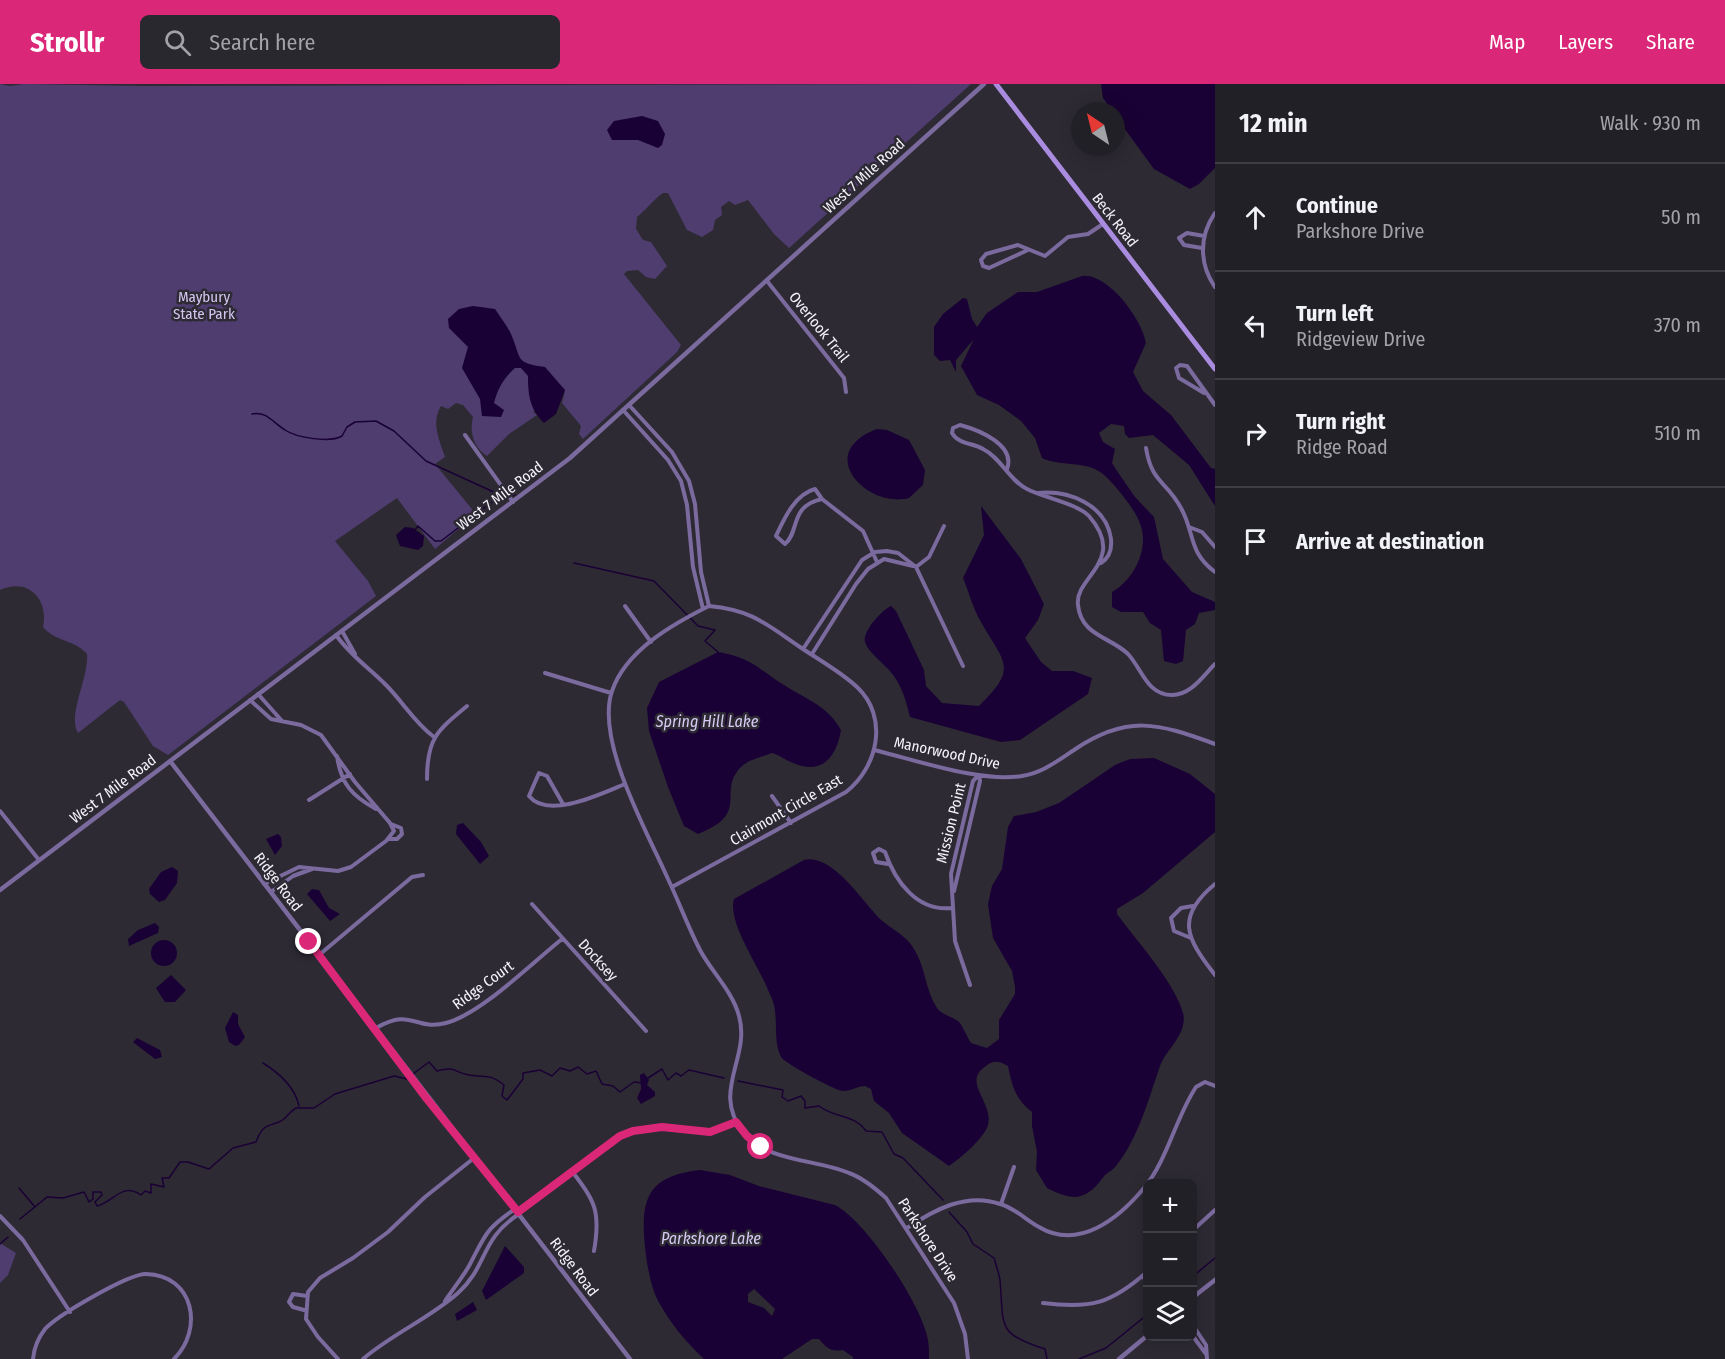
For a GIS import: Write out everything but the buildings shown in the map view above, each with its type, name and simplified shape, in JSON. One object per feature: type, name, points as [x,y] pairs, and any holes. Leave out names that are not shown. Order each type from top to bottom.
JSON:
[{"type":"main road","name":"Beck Road","points":[[996,84],[1215,369]]},
{"type":"street","name":"West 7 Mile Road","points":[[0,890],[570,458],[984,84]]},
{"type":"street","points":[[1215,213],[1204,236],[1202,248],[1204,265],[1215,287]]},
{"type":"street","points":[[1028,250],[989,268],[983,266],[981,260],[986,254],[1018,245],[1043,256],[1049,255],[1068,237],[1089,234],[1103,224]]},
{"type":"street","points":[[1202,248],[1184,245],[1179,238],[1187,232],[1204,236]]},
{"type":"street","name":"Overlook Trail","points":[[767,281],[844,378],[846,392]]},
{"type":"street","points":[[1204,393],[1199,380],[1187,366],[1180,365],[1176,368],[1179,378],[1213,399],[1215,405]]},
{"type":"street","points":[[363,1359],[466,1285],[497,1231],[517,1212],[610,1141],[633,1131],[662,1127],[710,1132],[736,1122],[729,1094],[742,1038],[739,1015],[700,950],[625,784],[611,732],[609,713],[612,693],[626,665],[651,642],[709,606],[692,490],[684,470],[629,405]]},
{"type":"street","points":[[623,410],[676,472],[684,492],[693,567],[703,609]]},
{"type":"street","points":[[1007,470],[1010,462],[1006,450],[982,433],[960,425],[953,428],[952,433],[956,439],[983,449],[1021,485],[1083,511],[1093,523],[1101,539],[1100,564]]},
{"type":"street","points":[[465,435],[513,502]]},
{"type":"street","points":[[660,451],[666,446]]},
{"type":"street","points":[[1146,448],[1151,471],[1177,501],[1189,527],[1194,549],[1206,565],[1215,572]]},
{"type":"street","points":[[822,499],[808,504],[800,514],[792,527],[790,540],[785,544],[779,541],[776,536],[784,519],[802,496],[815,489],[822,499],[860,527],[867,535],[877,562]]},
{"type":"street","points":[[684,492],[692,490]]},
{"type":"street","points":[[1037,493],[1052,491],[1090,504],[1102,516],[1110,533],[1111,544],[1106,560],[1100,564],[1080,590],[1077,604],[1079,612],[1097,637],[1119,647],[1130,656],[1152,687],[1166,695],[1185,693],[1215,664]]},
{"type":"street","points":[[1093,523],[1102,516]]},
{"type":"street","points":[[916,567],[929,557],[944,526]]},
{"type":"street","points":[[1189,527],[1202,532],[1215,547]]},
{"type":"street","points":[[691,548],[699,547]]},
{"type":"street","points":[[803,649],[862,560],[874,552],[887,551],[898,553],[916,567],[963,666]]},
{"type":"street","points":[[812,654],[868,569],[877,562],[891,560],[916,567]]},
{"type":"street","points":[[843,586],[852,591]]},
{"type":"street","points":[[625,606],[651,642]]},
{"type":"street","name":"Clairmont Circle East","points":[[672,887],[791,823],[857,783],[868,768],[878,733],[869,701],[857,687],[812,654],[750,614],[709,606]]},
{"type":"street","points":[[829,609],[837,614]]},
{"type":"street","points":[[342,631],[356,657]]},
{"type":"street","points":[[336,635],[388,687],[414,721],[434,737]]},
{"type":"street","points":[[545,673],[612,693]]},
{"type":"street","points":[[258,694],[283,721]]},
{"type":"street","points":[[250,700],[271,719],[313,729],[336,753],[394,831],[388,839],[351,867],[338,871],[304,866],[290,869],[264,884]]},
{"type":"street","points":[[427,779],[428,755],[434,737],[467,706]]},
{"type":"street","name":"Manorwood Drive","points":[[874,750],[979,775],[1006,778],[1038,772],[1096,735],[1128,724],[1161,726],[1215,744]]},
{"type":"street","points":[[336,753],[342,779],[354,795],[380,811]]},
{"type":"street","name":"Ridge Road","points":[[170,761],[630,1359]]},
{"type":"street","points":[[563,804],[547,776],[539,773],[529,792],[531,799],[543,804],[563,804],[584,800],[625,784]]},
{"type":"street","points":[[309,800],[350,774]]},
{"type":"street","name":"Mission Point","points":[[953,895],[951,874],[973,781],[979,775]]},
{"type":"street","name":"Mission Point","points":[[970,985],[956,941],[952,908],[953,895],[980,781],[979,775]]},
{"type":"street","points":[[772,796],[791,823]]},
{"type":"street","points":[[0,811],[39,860]]},
{"type":"street","points":[[388,839],[397,839],[402,834],[401,828],[390,823]]},
{"type":"street","points":[[888,864],[876,862],[873,853],[878,850],[883,851],[888,864],[911,896],[926,905],[952,908]]},
{"type":"street","points":[[271,892],[293,876],[313,869]]},
{"type":"street","points":[[318,955],[412,877],[423,875]]},
{"type":"street","points":[[1215,884],[1193,906],[1189,922],[1191,938],[1199,954],[1215,975]]},
{"type":"street","name":"Docksey","points":[[532,904],[646,1031]]},
{"type":"street","points":[[1191,938],[1174,931],[1171,918],[1181,908],[1193,906]]},
{"type":"street","name":"Ridge Court","points":[[375,1029],[399,1017],[430,1024],[456,1019],[483,1002],[562,939]]},
{"type":"street","points":[[907,1227],[956,1202],[975,1200],[1001,1204],[1049,1232],[1068,1236],[1095,1230],[1112,1219],[1146,1186],[1156,1172],[1194,1090],[1200,1084],[1210,1083],[1215,1086]]},
{"type":"street","name":"Parkshore Drive","points":[[736,1122],[747,1136],[767,1150],[841,1170],[862,1179],[886,1198],[907,1227],[954,1303],[965,1334],[968,1359]]},
{"type":"street","points":[[338,1359],[310,1327],[305,1310],[307,1296],[320,1278],[354,1258],[388,1232],[425,1197],[474,1158]]},
{"type":"street","points":[[1001,1204],[1014,1167]]},
{"type":"street","points":[[571,1170],[596,1207],[598,1224],[594,1251]]},
{"type":"street","points":[[1197,1226],[1215,1210]]},
{"type":"street","points":[[445,1301],[490,1227],[517,1212]]},
{"type":"street","points":[[0,1216],[23,1240],[70,1312]]},
{"type":"street","points":[[472,1260],[480,1264]]},
{"type":"street","points":[[33,1359],[35,1348],[45,1330],[70,1312],[130,1277],[148,1274],[168,1280],[184,1295],[192,1319],[187,1343],[174,1359]]},
{"type":"street","points":[[1043,1303],[1082,1307],[1099,1303],[1123,1291],[1142,1276]]},
{"type":"street","points":[[1197,1294],[1215,1280]]},
{"type":"street","points":[[305,1310],[293,1307],[289,1302],[293,1294],[307,1296]]},
{"type":"street","points":[[1197,1330],[1202,1336],[1206,1357]]},
{"type":"street","points":[[1119,1359],[1143,1339]]},
{"type":"street","points":[[1196,1341],[1206,1357]]},
{"type":"green space","name":"Maybury State Park","points":[[0,84],[10,86],[24,84],[143,86],[971,84],[789,248],[774,234],[748,200],[735,205],[729,201],[721,207],[722,215],[715,220],[713,230],[702,237],[687,230],[668,193],[659,196],[637,217],[636,229],[643,240],[651,242],[667,266],[655,279],[646,277],[638,270],[627,271],[624,274],[681,345],[677,352],[583,439],[579,434],[581,426],[562,403],[565,391],[533,412],[537,415],[509,434],[487,456],[476,444],[472,428],[473,417],[463,405],[456,403],[448,409],[441,406],[436,425],[445,457],[435,464],[476,514],[435,549],[397,498],[335,541],[368,581],[376,596],[168,755],[153,746],[124,702],[120,700],[78,733],[75,716],[87,664],[87,654],[43,627],[43,608],[34,593],[19,586],[0,590]]},
{"type":"green space","points":[[0,1243],[16,1253],[8,1275],[0,1283]]},
{"type":"water","points":[[1101,84],[1215,84],[1215,168],[1199,184],[1190,189],[1154,169],[1125,129],[1125,102],[1106,102]]},
{"type":"water","points":[[642,116],[658,121],[665,134],[662,145],[658,148],[638,140],[612,140],[607,130],[614,121]]},
{"type":"water","points":[[1082,276],[1092,277],[1102,282],[1113,290],[1131,310],[1146,343],[1133,372],[1143,391],[1171,415],[1211,468],[1215,469],[1215,506],[1189,465],[1153,435],[1129,438],[1125,434],[1124,426],[1111,424],[1099,433],[1103,442],[1115,449],[1112,463],[1117,471],[1135,497],[1154,517],[1163,559],[1192,592],[1215,602],[1215,610],[1199,613],[1195,624],[1186,630],[1183,661],[1176,664],[1164,661],[1161,630],[1150,623],[1143,612],[1121,612],[1112,607],[1112,592],[1127,580],[1142,552],[1143,541],[1139,521],[1124,497],[1108,478],[1096,470],[1042,458],[1035,438],[1021,421],[999,405],[977,395],[961,366],[974,339],[956,360],[956,372],[950,360],[940,361],[934,355],[934,327],[943,314],[963,298],[967,299],[972,319],[977,327],[987,313],[1018,292],[1037,292]]},
{"type":"water","points":[[473,306],[495,309],[509,331],[521,358],[528,364],[545,367],[565,390],[556,414],[544,423],[533,407],[529,396],[528,376],[521,368],[515,368],[511,372],[497,393],[494,403],[504,410],[501,417],[482,416],[480,399],[462,368],[468,347],[449,328],[448,319],[459,309]]},
{"type":"water","points":[[877,429],[887,430],[909,440],[925,470],[923,485],[909,498],[893,499],[877,495],[853,477],[848,464],[849,451],[858,439]]},
{"type":"water","points":[[981,506],[1021,559],[1044,604],[1038,620],[1025,638],[1041,662],[1052,671],[1073,671],[1092,678],[1088,694],[1020,740],[1001,742],[910,717],[897,680],[865,642],[873,622],[891,606],[896,611],[924,670],[926,686],[942,703],[979,706],[992,693],[1003,673],[1004,665],[976,612],[963,578],[984,535]]},
{"type":"water","points":[[405,527],[413,528],[424,536],[423,546],[418,550],[400,546],[396,535]]},
{"type":"water","name":"Spring Hill Lake","points":[[718,652],[747,661],[816,704],[841,730],[832,755],[820,765],[803,766],[772,753],[744,764],[734,776],[729,810],[724,818],[698,834],[684,826],[668,787],[649,731],[647,708],[659,682]]},
{"type":"water","points":[[1154,758],[1190,774],[1215,794],[1215,832],[1143,893],[1117,909],[1117,914],[1172,989],[1179,1001],[1184,1021],[1180,1035],[1160,1066],[1131,1143],[1116,1166],[1090,1192],[1073,1197],[1047,1188],[1036,1170],[1037,1152],[1032,1112],[1018,1097],[1008,1066],[1002,1063],[989,1064],[979,1072],[977,1079],[977,1086],[989,1117],[986,1130],[972,1147],[949,1166],[902,1133],[889,1113],[874,1101],[871,1089],[865,1086],[846,1091],[838,1090],[781,1057],[774,1003],[739,932],[733,909],[734,899],[804,860],[815,860],[825,864],[846,880],[880,919],[911,944],[918,956],[937,1008],[960,1023],[971,1043],[987,1048],[999,1039],[999,1020],[1015,994],[1012,971],[993,938],[988,904],[992,886],[1002,869],[1008,827],[1014,816],[1036,812],[1059,803],[1115,765],[1130,759]]},
{"type":"water","points":[[463,823],[481,842],[489,856],[480,864],[456,834],[457,825]]},
{"type":"water","points":[[278,834],[281,837],[282,846],[275,855],[266,839]]},
{"type":"water","points":[[172,867],[178,871],[177,883],[165,900],[159,902],[150,894],[149,889],[161,872]]},
{"type":"water","points":[[312,889],[319,890],[329,908],[340,914],[330,921],[307,894]]},
{"type":"water","points":[[155,923],[159,927],[158,933],[129,946],[128,939],[138,930]]},
{"type":"water","points":[[164,940],[173,944],[177,953],[173,962],[164,966],[155,962],[151,953],[155,944]]},
{"type":"water","points":[[171,975],[186,990],[175,1002],[165,1002],[156,988]]},
{"type":"water","points":[[233,1012],[238,1015],[238,1024],[245,1037],[239,1045],[235,1046],[229,1042],[225,1028]]},
{"type":"water","points":[[137,1038],[160,1050],[162,1057],[155,1059],[133,1042]]},
{"type":"water","points":[[644,1073],[649,1080],[647,1085],[655,1092],[655,1096],[641,1104],[637,1098],[641,1089],[640,1075]]},
{"type":"water","name":"Parkshore Lake","points":[[700,1170],[730,1175],[759,1186],[835,1205],[848,1214],[891,1265],[904,1286],[924,1325],[929,1359],[853,1359],[843,1350],[832,1350],[819,1339],[812,1339],[782,1359],[704,1359],[679,1332],[658,1301],[651,1281],[645,1247],[644,1215],[651,1192],[658,1184],[683,1173]],"holes":[[[754,1289],[775,1309],[772,1316],[764,1308],[748,1302],[748,1294]]]},
{"type":"water","points":[[505,1246],[524,1267],[524,1273],[486,1300],[482,1291]]},
{"type":"water","points":[[473,1302],[477,1310],[457,1321],[455,1314]]},
{"type":"waterway","points":[[252,414],[262,414],[290,433],[322,439],[342,436],[347,427],[355,422],[376,421],[394,431],[426,461],[498,494],[515,495]]},
{"type":"waterway","points":[[415,530],[418,526],[435,541],[441,541],[501,495]]},
{"type":"waterway","points":[[574,563],[654,581],[698,626],[715,630],[705,641],[718,652]]},
{"type":"waterway","points":[[413,1074],[429,1062],[437,1071],[451,1069],[464,1074],[491,1077],[504,1085],[502,1096],[507,1100],[523,1079],[523,1073],[540,1070],[552,1076],[560,1068],[570,1071],[578,1067],[587,1074],[596,1071],[602,1084],[613,1086],[620,1092],[634,1082],[642,1083]]},
{"type":"waterway","points":[[263,1063],[286,1081],[299,1106]]},
{"type":"waterway","points":[[648,1078],[662,1069],[668,1080],[676,1073],[681,1076],[689,1070],[724,1078]]},
{"type":"waterway","points":[[20,1219],[47,1197],[63,1198],[84,1192],[89,1202],[93,1199],[93,1192],[101,1192],[102,1195],[95,1202],[97,1206],[123,1191],[141,1195],[145,1191],[151,1193],[151,1184],[164,1187],[162,1178],[169,1178],[180,1162],[188,1162],[209,1169],[233,1148],[256,1142],[266,1127],[281,1121],[296,1108],[314,1108],[335,1094],[394,1076],[407,1079]]},
{"type":"waterway","points":[[738,1081],[783,1090],[782,1097],[788,1101],[801,1096],[805,1101],[805,1108],[819,1106],[856,1122],[866,1131],[882,1132],[894,1154],[903,1158],[943,1200]]},
{"type":"waterway","points":[[19,1188],[35,1207]]},
{"type":"waterway","points":[[949,1212],[967,1232],[973,1244],[994,1258],[1000,1280],[1003,1318],[1010,1333],[1029,1344],[1045,1349],[1047,1359]]},
{"type":"waterway","points":[[0,1244],[8,1237]]},
{"type":"waterway","points":[[1197,1273],[1215,1258]]},
{"type":"waterway","points":[[1079,1359],[1106,1348],[1143,1318]]},
{"type":"route","points":[[309,942],[427,1099],[518,1212],[610,1141],[633,1131],[662,1127],[710,1132],[736,1122],[747,1136],[761,1147]]}]
